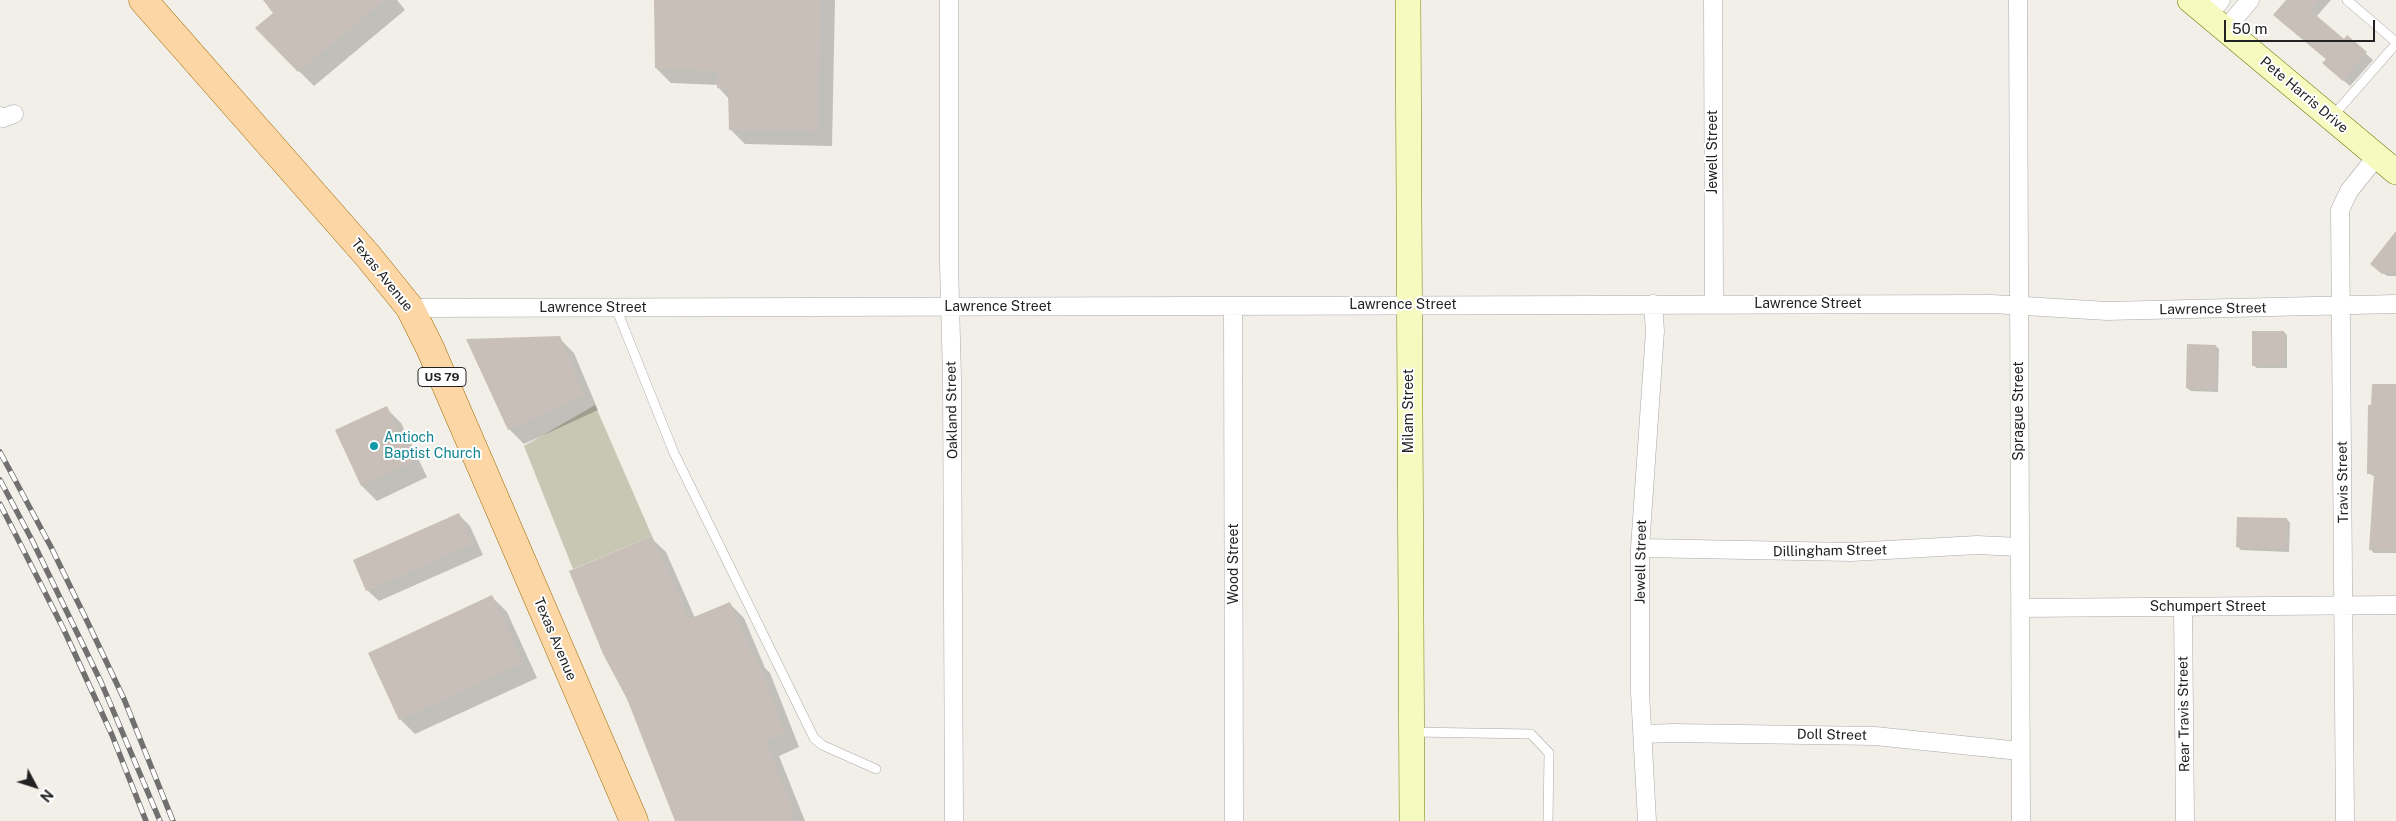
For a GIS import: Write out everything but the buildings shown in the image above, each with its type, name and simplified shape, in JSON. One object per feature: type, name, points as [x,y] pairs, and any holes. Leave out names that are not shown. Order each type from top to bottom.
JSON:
[{"type":"main road","name":"Texas Avenue","points":[[143,0],[368,256],[410,308],[427,341],[634,821]]},
{"type":"street","name":"Oakland Street","points":[[949,0],[954,821]]},
{"type":"street","name":"Milam Street","points":[[1408,0],[1412,821]]},
{"type":"street","name":"Jewell Street","points":[[1713,0],[1714,304]]},
{"type":"street","name":"Sprague Street","points":[[2018,0],[2019,547],[2022,821]]},
{"type":"street","points":[[2211,11],[2250,0]]},
{"type":"street","name":"Pete Harris Drive","points":[[2211,11],[2331,118],[2396,172]]},
{"type":"street","name":"Travis Street","points":[[2345,821],[2340,210],[2349,191],[2377,156]]},
{"type":"street","name":"Jewell Street","points":[[1647,821],[1640,692],[1640,548],[1654,331],[1653,304]]},
{"type":"street","name":"Lawrence Street","points":[[410,308],[950,308],[1714,304],[2018,305],[2107,311],[2396,304]]},
{"type":"street","name":"Wood Street","points":[[1233,306],[1234,821]]},
{"type":"street","name":"Dillingham Street","points":[[1640,548],[1851,552],[1977,545],[2019,547]]},
{"type":"street","name":"Schumpert Street","points":[[2020,608],[2396,605]]},
{"type":"street","name":"Rear Travis Street","points":[[2183,608],[2186,821]]},
{"type":"street","name":"Doll Street","points":[[1643,734],[1875,736],[2020,751]]},
{"type":"lane","points":[[2331,118],[2396,43],[2347,0]]},
{"type":"lane","points":[[616,308],[674,453],[814,738],[822,745],[876,769]]},
{"type":"lane","points":[[1412,732],[1531,734],[1549,753],[1548,821]]},
{"type":"shaded area","points":[[595,405],[652,536],[573,569],[524,446]]},
{"type":"railway","points":[[0,452],[51,547],[124,699],[173,821]]},
{"type":"railway","points":[[0,480],[32,540],[101,682],[160,821]]},
{"type":"railway","points":[[0,504],[64,630],[112,735],[146,821]]},
{"type":"place","name":"Antioch Baptist Church","points":[[374,446]]}]
